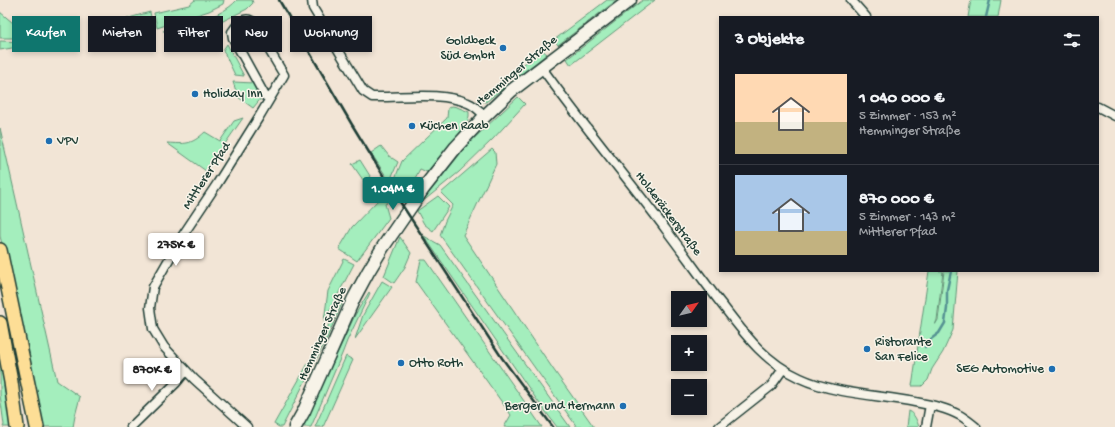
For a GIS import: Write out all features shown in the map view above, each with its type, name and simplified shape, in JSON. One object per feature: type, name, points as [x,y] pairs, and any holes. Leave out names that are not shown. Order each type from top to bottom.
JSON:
[{"type":"main road","name":"Hemminger Straße","points":[[295,427],[304,411],[354,298],[372,266],[423,189],[456,147],[485,116],[511,92],[630,0]]},
{"type":"main road","points":[[0,250],[37,427]]},
{"type":"main road","points":[[0,323],[11,382],[17,427]]},
{"type":"street","points":[[312,0],[313,8],[363,91],[372,97],[445,96],[468,103],[485,116]]},
{"type":"street","points":[[851,0],[865,16]]},
{"type":"street","name":"Mittlerer Pfad","points":[[247,427],[186,371],[164,347],[153,329],[150,308],[153,287],[183,235],[244,142],[284,75],[252,21],[249,19],[243,20],[232,32],[233,38],[264,96],[270,98]]},
{"type":"street","name":"Holderäckerstraße","points":[[542,68],[735,322],[755,346],[769,359],[801,378],[819,385],[930,405],[962,416],[976,427]]},
{"type":"street","points":[[1099,108],[1115,116]]},
{"type":"street","points":[[719,427],[771,386],[783,368]]},
{"type":"street","points":[[131,427],[176,383],[186,371]]},
{"type":"street","points":[[926,427],[930,405]]},
{"type":"green space","points":[[195,0],[224,0],[223,4],[194,16],[164,16],[164,26],[157,28],[156,16],[154,13],[189,5]]},
{"type":"green space","points":[[237,0],[252,0],[253,3],[247,9],[223,21],[223,16],[212,16],[222,12]]},
{"type":"green space","points":[[607,0],[617,0],[558,45],[554,40]]},
{"type":"green space","points":[[643,0],[655,0],[571,65],[567,59]]},
{"type":"green space","points":[[971,0],[1001,0],[998,16],[968,16]]},
{"type":"green space","points":[[0,12],[12,22],[12,38],[0,38]]},
{"type":"green space","points":[[150,12],[151,16],[136,16]]},
{"type":"green space","points":[[0,41],[12,41],[12,48],[0,50]]},
{"type":"green space","points":[[227,44],[244,76],[235,75],[223,50]]},
{"type":"green space","points":[[542,50],[547,54],[515,79],[511,74]]},
{"type":"green space","points":[[503,80],[508,84],[486,102],[479,101]]},
{"type":"green space","points":[[233,82],[254,83],[263,96],[253,108],[238,97]]},
{"type":"green space","points":[[518,97],[525,104],[493,139],[459,172],[421,203],[468,144]]},
{"type":"green space","points":[[452,106],[469,112],[467,124],[427,172],[420,169],[406,195],[398,184],[396,176],[402,161],[447,118],[448,108]]},
{"type":"green space","points":[[243,118],[206,171],[167,143],[188,143],[205,132],[220,141],[234,121]]},
{"type":"green space","points":[[0,128],[57,381],[80,397],[73,427],[42,427],[38,401],[0,236]]},
{"type":"green space","points":[[381,146],[389,156],[398,162],[392,176],[396,187],[403,198],[401,199],[371,153]]},
{"type":"green space","points":[[492,149],[495,152],[496,164],[463,235],[594,427],[577,427],[440,235],[453,205],[441,193]]},
{"type":"green space","points":[[360,160],[387,203],[385,204],[389,218],[357,261],[339,249],[352,227],[379,199],[368,187],[352,164]]},
{"type":"green space","points":[[438,196],[449,207],[433,231],[424,224],[417,211]]},
{"type":"green space","points":[[424,236],[440,245],[570,427],[557,427]]},
{"type":"green space","points":[[400,237],[411,253],[405,267],[394,283],[384,276]]},
{"type":"green space","points":[[344,259],[354,264],[324,321],[328,291]]},
{"type":"green space","points":[[421,260],[426,260],[542,427],[504,427],[511,415],[416,282]]},
{"type":"green space","points":[[929,272],[943,272],[937,320],[935,325],[938,320],[944,272],[958,272],[953,330],[943,352],[932,369],[928,380],[922,386],[912,386]]},
{"type":"green space","points":[[382,281],[392,287],[355,339],[363,315]]},
{"type":"green space","points":[[369,292],[370,293],[347,341],[311,427],[303,427],[355,315]]},
{"type":"green space","points":[[341,298],[344,299],[327,338],[282,427],[279,427],[274,424],[323,337]]},
{"type":"green space","points":[[0,354],[10,427],[3,427],[0,395]]},
{"type":"green space","points":[[346,356],[353,360],[323,427],[315,427]]},
{"type":"green space","points":[[908,411],[914,416],[919,427],[906,427]]},
{"type":"waterway","points":[[986,16],[990,0]]},
{"type":"waterway","points":[[925,347],[931,339],[939,333],[945,323],[947,290],[951,272]]},
{"type":"railway","points":[[279,0],[389,185],[502,358],[553,427]]},
{"type":"place","name":"Goldbeck Süd GmbH","points":[[503,48]]},
{"type":"place","name":"Holiday Inn","points":[[195,94]]},
{"type":"place","name":"Küchen Raab","points":[[412,126]]},
{"type":"place","name":"VPV","points":[[49,141]]},
{"type":"place","name":"Ristorante San Felice","points":[[867,349]]},
{"type":"place","name":"Otto Roth","points":[[401,363]]},
{"type":"place","name":"SEG Automotive","points":[[1052,369]]},
{"type":"place","name":"Berger und Hermann","points":[[623,406]]}]
